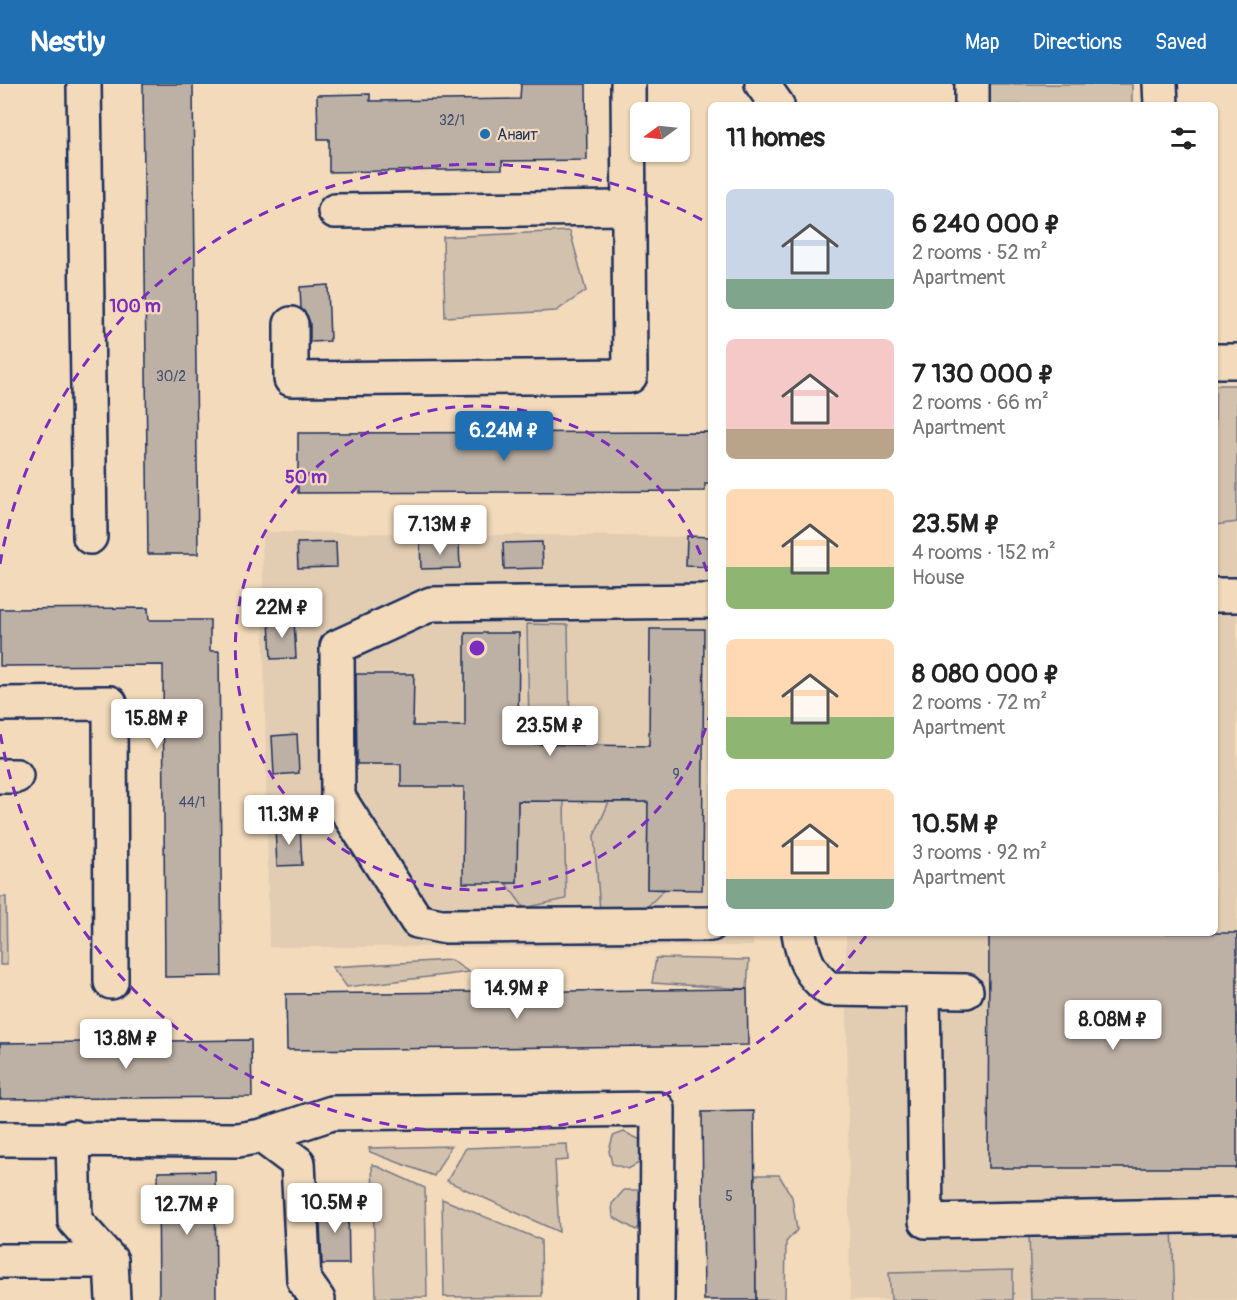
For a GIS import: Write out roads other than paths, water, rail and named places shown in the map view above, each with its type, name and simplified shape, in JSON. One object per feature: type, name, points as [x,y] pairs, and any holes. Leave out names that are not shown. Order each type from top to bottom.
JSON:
[{"type":"street","points":[[84,84],[90,537]]},
{"type":"street","points":[[291,324],[291,379],[630,376],[628,84]]},
{"type":"street","points":[[762,84],[775,102]]},
{"type":"street","points":[[972,84],[972,102]]},
{"type":"street","points":[[1160,84],[1161,102]]},
{"type":"street","points":[[335,211],[629,208]]},
{"type":"street","points":[[1218,361],[1237,361]]},
{"type":"street","points":[[1218,595],[1237,595]]},
{"type":"street","points":[[708,601],[431,604],[337,647],[338,797],[417,921],[441,926],[708,924]]},
{"type":"street","points":[[0,704],[110,703],[111,982]]},
{"type":"street","points":[[800,936],[807,967],[815,978],[837,989],[966,991]]},
{"type":"street","points":[[923,991],[926,1221],[1237,1215]]},
{"type":"street","points":[[0,1139],[73,1137],[238,1140],[262,1136],[332,1113],[658,1109],[657,1300]]},
{"type":"street","points":[[262,1136],[298,1163],[304,1280],[318,1300]]},
{"type":"street","points":[[73,1137],[75,1221],[111,1261],[113,1300]]},
{"type":"street","points":[[0,1261],[111,1261]]},
{"type":"place","name":"Анаит","points":[[485,134]]}]
